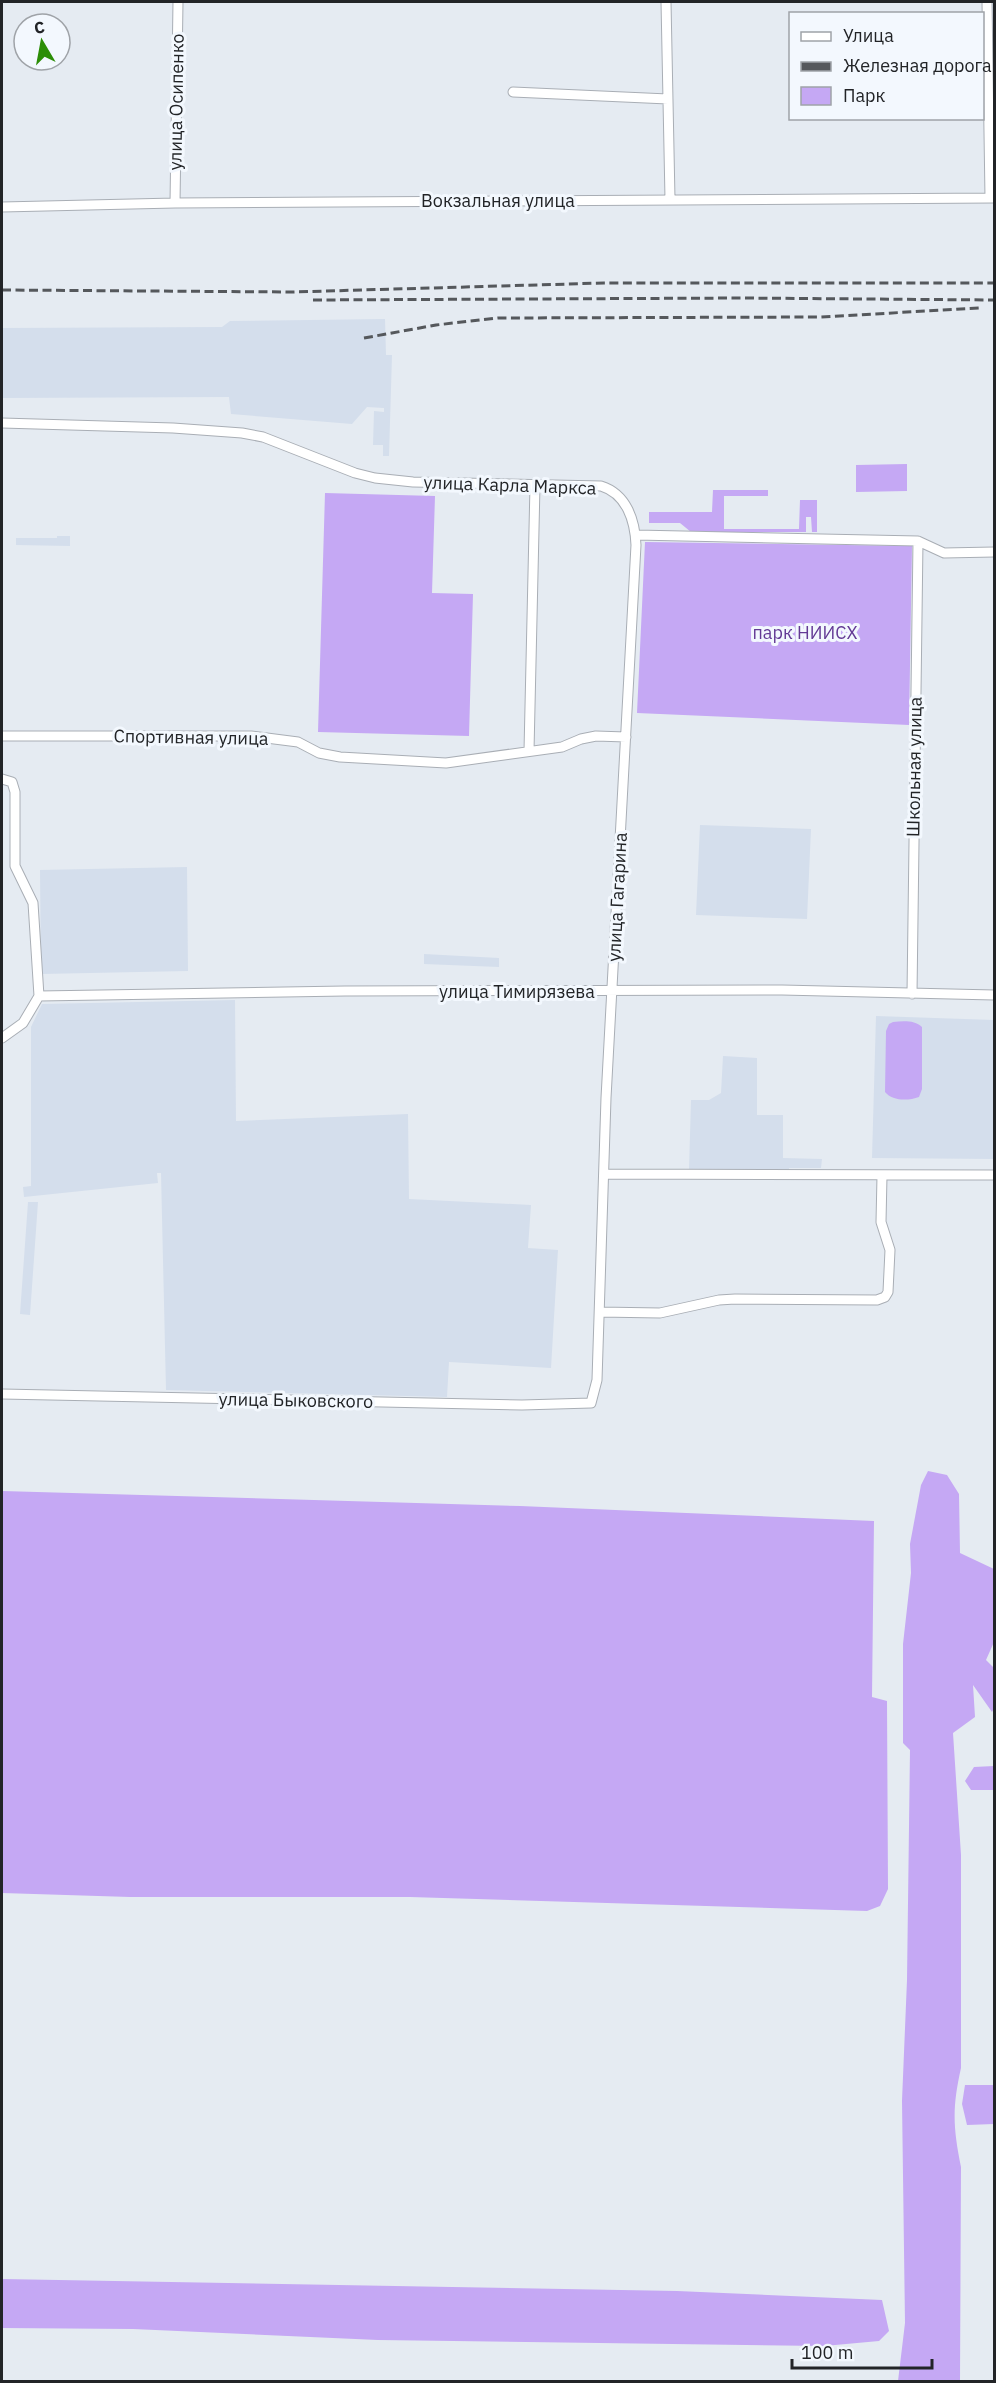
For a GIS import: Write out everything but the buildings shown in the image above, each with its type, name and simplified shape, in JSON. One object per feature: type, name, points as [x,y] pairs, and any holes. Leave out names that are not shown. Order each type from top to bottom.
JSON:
[{"type":"street","name":"улица Осипенко","points":[[175,203],[178,2]]},
{"type":"street","points":[[666,2],[670,199]]},
{"type":"street","points":[[987,2],[992,198]]},
{"type":"street","points":[[513,92],[668,99]]},
{"type":"street","name":"Вокзальная улица","points":[[2,207],[175,203],[992,198]]},
{"type":"street","name":"улица Карла Маркса","points":[[2,423],[173,428],[242,433],[262,437],[355,473],[375,478],[413,482],[608,488],[628,509],[634,522],[636,535]]},
{"type":"street","points":[[529,751],[535,485]]},
{"type":"street","points":[[636,535],[918,541],[944,553],[994,552]]},
{"type":"street","name":"улица Гагарина","points":[[591,1403],[597,1380],[612,991],[636,535]]},
{"type":"street","name":"Школьная улица","points":[[912,994],[918,541]]},
{"type":"street","name":"Спортивная улица","points":[[2,735],[251,736],[298,741],[319,753],[340,757],[446,763],[562,747],[596,736],[626,737]]},
{"type":"street","points":[[2,779],[8,780],[14,786],[15,866],[33,903],[39,996],[23,1023],[2,1038]]},
{"type":"street","name":"улица Тимирязева","points":[[39,996],[240,991],[782,990],[994,994]]},
{"type":"street","points":[[604,1174],[994,1175]]},
{"type":"street","points":[[600,1312],[660,1313],[718,1300],[735,1299],[878,1300],[885,1297],[888,1292],[890,1250],[881,1222],[882,1176]]},
{"type":"street","name":"улица Быковского","points":[[2,1394],[511,1405],[591,1403]]},
{"type":"shaded area","points":[[992,2],[994,2],[994,189]]},
{"type":"shaded area","points":[[385,319],[386,355],[392,355],[389,456],[383,456],[383,445],[373,445],[374,411],[384,412],[384,408],[367,407],[352,424],[231,414],[229,397],[2,398],[2,328],[222,327],[230,321]]},
{"type":"shaded area","points":[[57,536],[70,536],[70,546],[16,545],[16,538],[57,538]]},
{"type":"shaded area","points":[[700,825],[811,829],[807,919],[696,915]]},
{"type":"shaded area","points":[[187,867],[188,971],[41,974],[40,870]]},
{"type":"shaded area","points":[[424,954],[499,958],[499,967],[424,964]]},
{"type":"shaded area","points":[[235,1000],[236,1121],[408,1114],[409,1199],[531,1205],[528,1248],[558,1250],[551,1368],[449,1362],[447,1397],[166,1390],[161,1173],[157,1173],[158,1183],[24,1197],[23,1187],[31,1186],[31,1027],[42,1004]]},
{"type":"shaded area","points":[[876,1016],[994,1020],[994,1159],[872,1158]]},
{"type":"shaded area","points":[[723,1056],[757,1058],[757,1115],[783,1115],[783,1158],[822,1159],[821,1168],[789,1168],[789,1172],[689,1170],[691,1100],[709,1100],[721,1093]]},
{"type":"shaded area","points":[[28,1202],[38,1202],[30,1315],[20,1314]]},
{"type":"green space","points":[[907,464],[907,491],[856,492],[856,465]]},
{"type":"green space","points":[[713,490],[768,490],[768,496],[724,496],[724,529],[799,529],[800,500],[817,500],[817,532],[812,532],[811,517],[806,517],[806,532],[691,532],[680,523],[649,523],[649,512],[712,512]]},
{"type":"green space","points":[[325,493],[435,496],[432,593],[473,594],[469,736],[318,732]]},
{"type":"green space","name":"парк НИИСХ","points":[[645,542],[912,546],[909,725],[637,713]]},
{"type":"green space","points":[[912,1022],[922,1027],[922,1089],[919,1097],[900,1099],[885,1092],[886,1031],[889,1024]]},
{"type":"green space","points":[[928,1471],[947,1475],[959,1494],[960,1553],[994,1569],[994,1642],[986,1660],[994,1668],[994,1708],[992,1712],[973,1685],[975,1717],[953,1733],[961,1855],[961,2068],[955,2118],[961,2167],[960,2382],[898,2381],[905,2323],[902,2101],[907,1980],[910,1750],[903,1743],[903,1644],[911,1573],[910,1544],[921,1485]]},
{"type":"green space","points":[[2,1491],[520,1506],[874,1521],[872,1697],[887,1701],[888,1889],[880,1906],[867,1911],[410,1897],[130,1897],[2,1893]]},
{"type":"green space","points":[[994,1766],[994,1790],[971,1790],[965,1781],[974,1767]]},
{"type":"green space","points":[[965,2085],[994,2085],[994,2124],[967,2125],[962,2104]]},
{"type":"green space","points":[[2,2279],[677,2291],[882,2300],[889,2331],[879,2341],[824,2346],[378,2340],[133,2329],[2,2328]]},
{"type":"railway","points":[[2,290],[292,292],[604,283],[994,283]]},
{"type":"railway","points":[[313,300],[742,298],[994,300]]},
{"type":"railway","points":[[364,338],[436,325],[498,318],[821,317],[979,308]]}]
